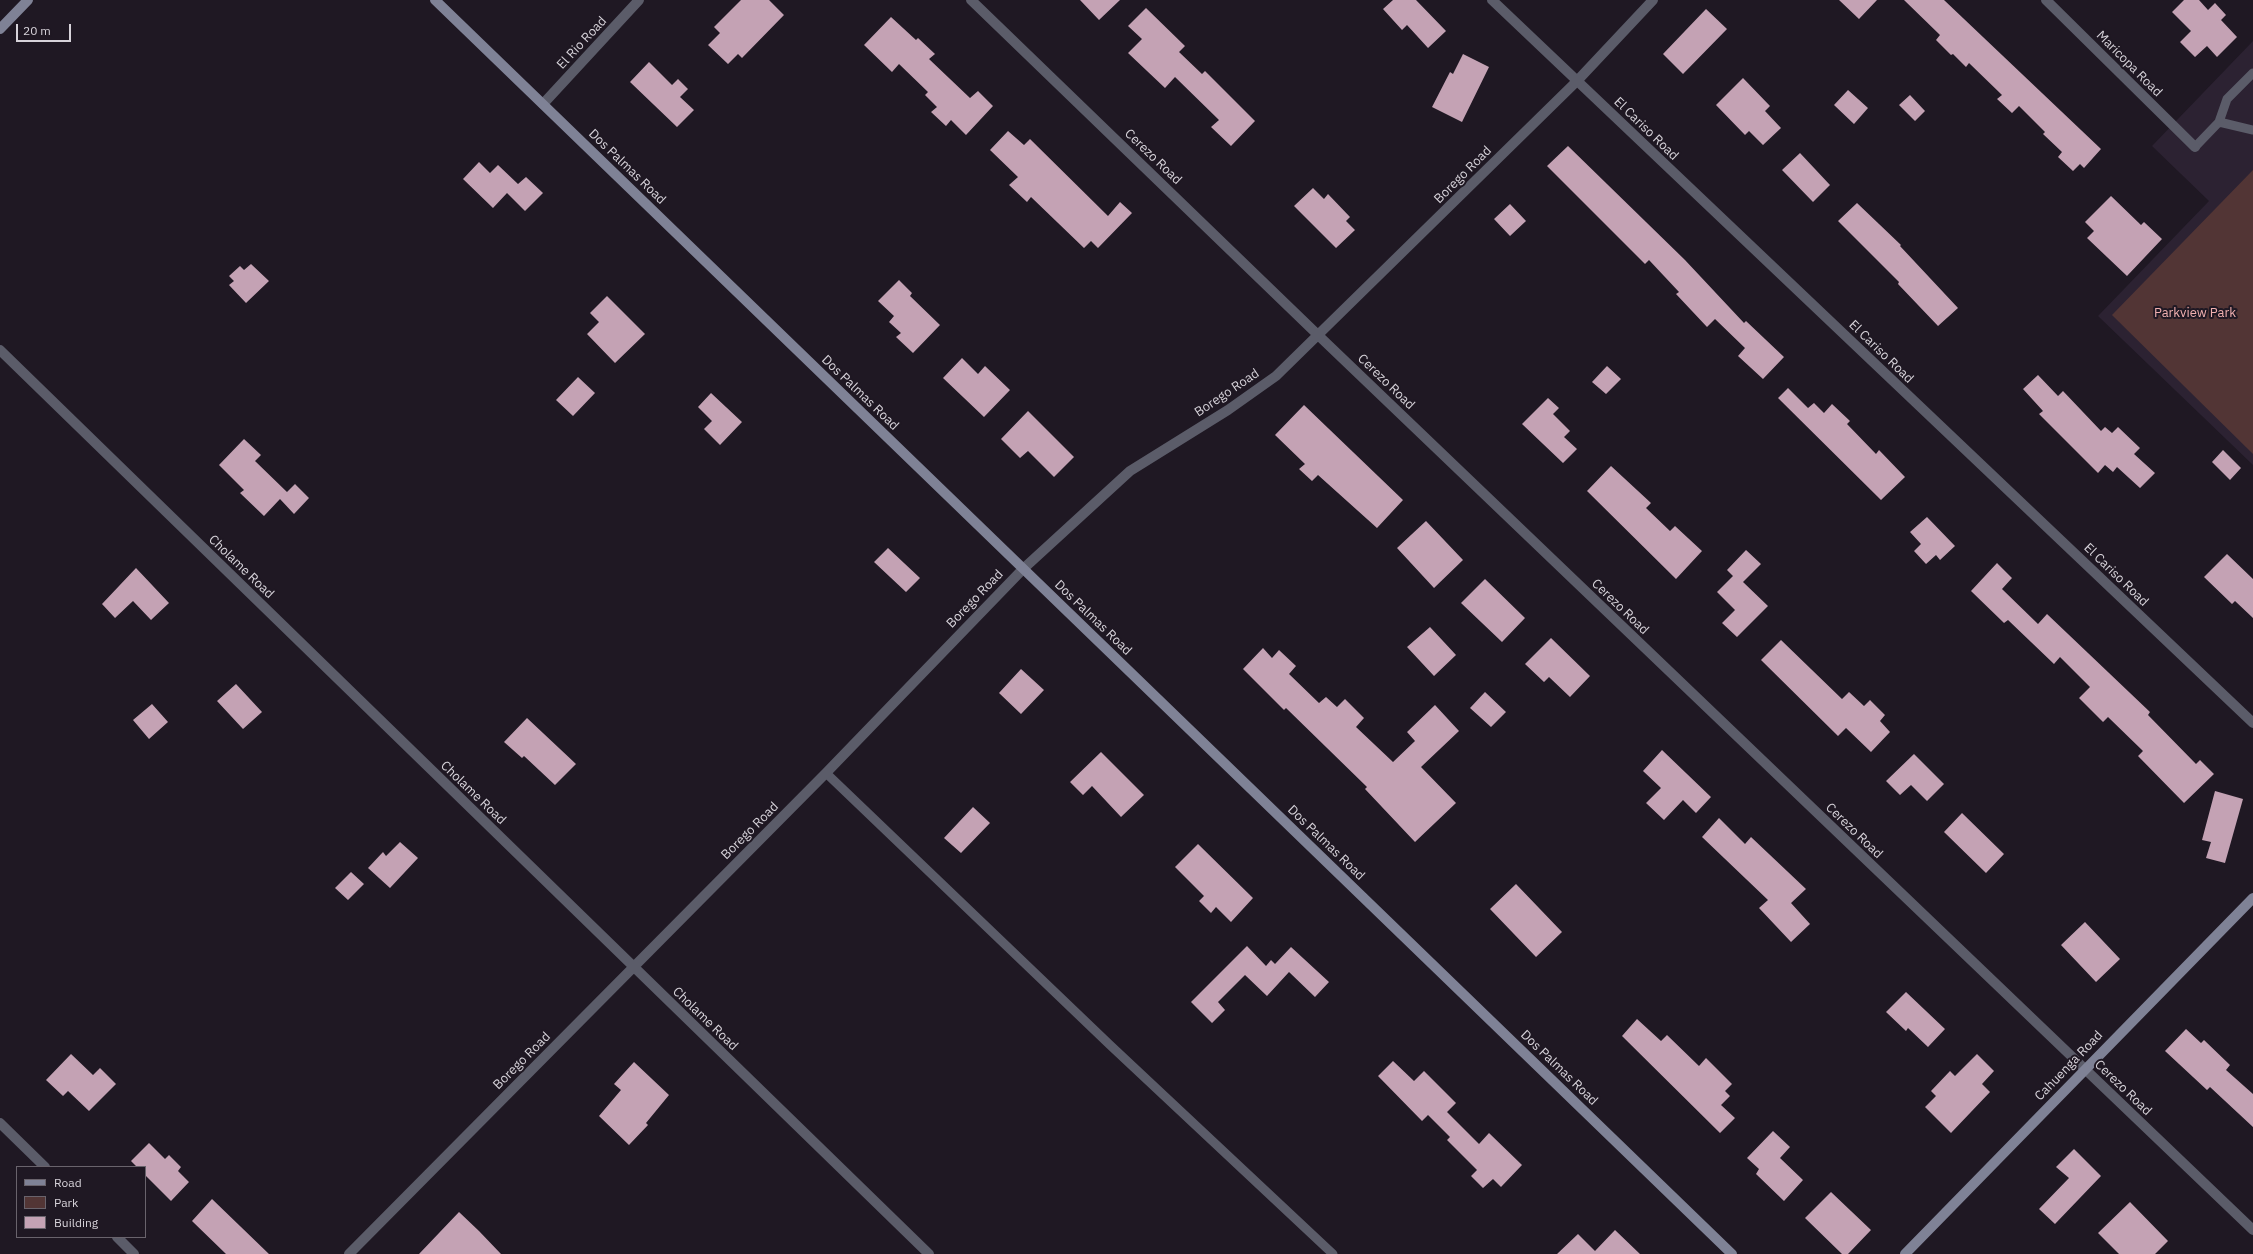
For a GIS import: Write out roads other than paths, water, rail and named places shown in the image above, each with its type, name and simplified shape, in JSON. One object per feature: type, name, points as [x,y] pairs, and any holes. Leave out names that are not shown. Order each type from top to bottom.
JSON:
[{"type":"street","points":[[0,29],[28,0]]},
{"type":"street","name":"Dos Palmas Road","points":[[435,0],[1732,1254]]},
{"type":"street","name":"El Rio Road","points":[[543,104],[639,0]]},
{"type":"street","name":"Cerezo Road","points":[[971,0],[1319,336],[2253,1230]]},
{"type":"street","name":"El Cariso Road","points":[[1492,0],[2253,723]]},
{"type":"street","name":"Borego Road","points":[[349,1254],[826,773],[1022,568],[1130,471],[1228,410],[1276,376],[1319,336],[1577,81],[1653,0]]},
{"type":"street","name":"Maricopa Road","points":[[2046,0],[2195,147]]},
{"type":"street","name":"Cholame Road","points":[[0,350],[929,1254]]},
{"type":"street","name":"Cahuenga Road","points":[[1905,1254],[2084,1069],[2253,898]]},
{"type":"street","points":[[0,1124],[44,1166]]},
{"type":"street","points":[[118,1238],[134,1254]]},
{"type":"lane","points":[[2195,147],[2219,122],[2227,99],[2253,73]]},
{"type":"lane","points":[[2219,122],[2253,130]]},
{"type":"lane","points":[[826,773],[1110,1045],[1333,1254]]},
{"type":"park label","name":"Parkview Park","points":[[2195,313]]}]
